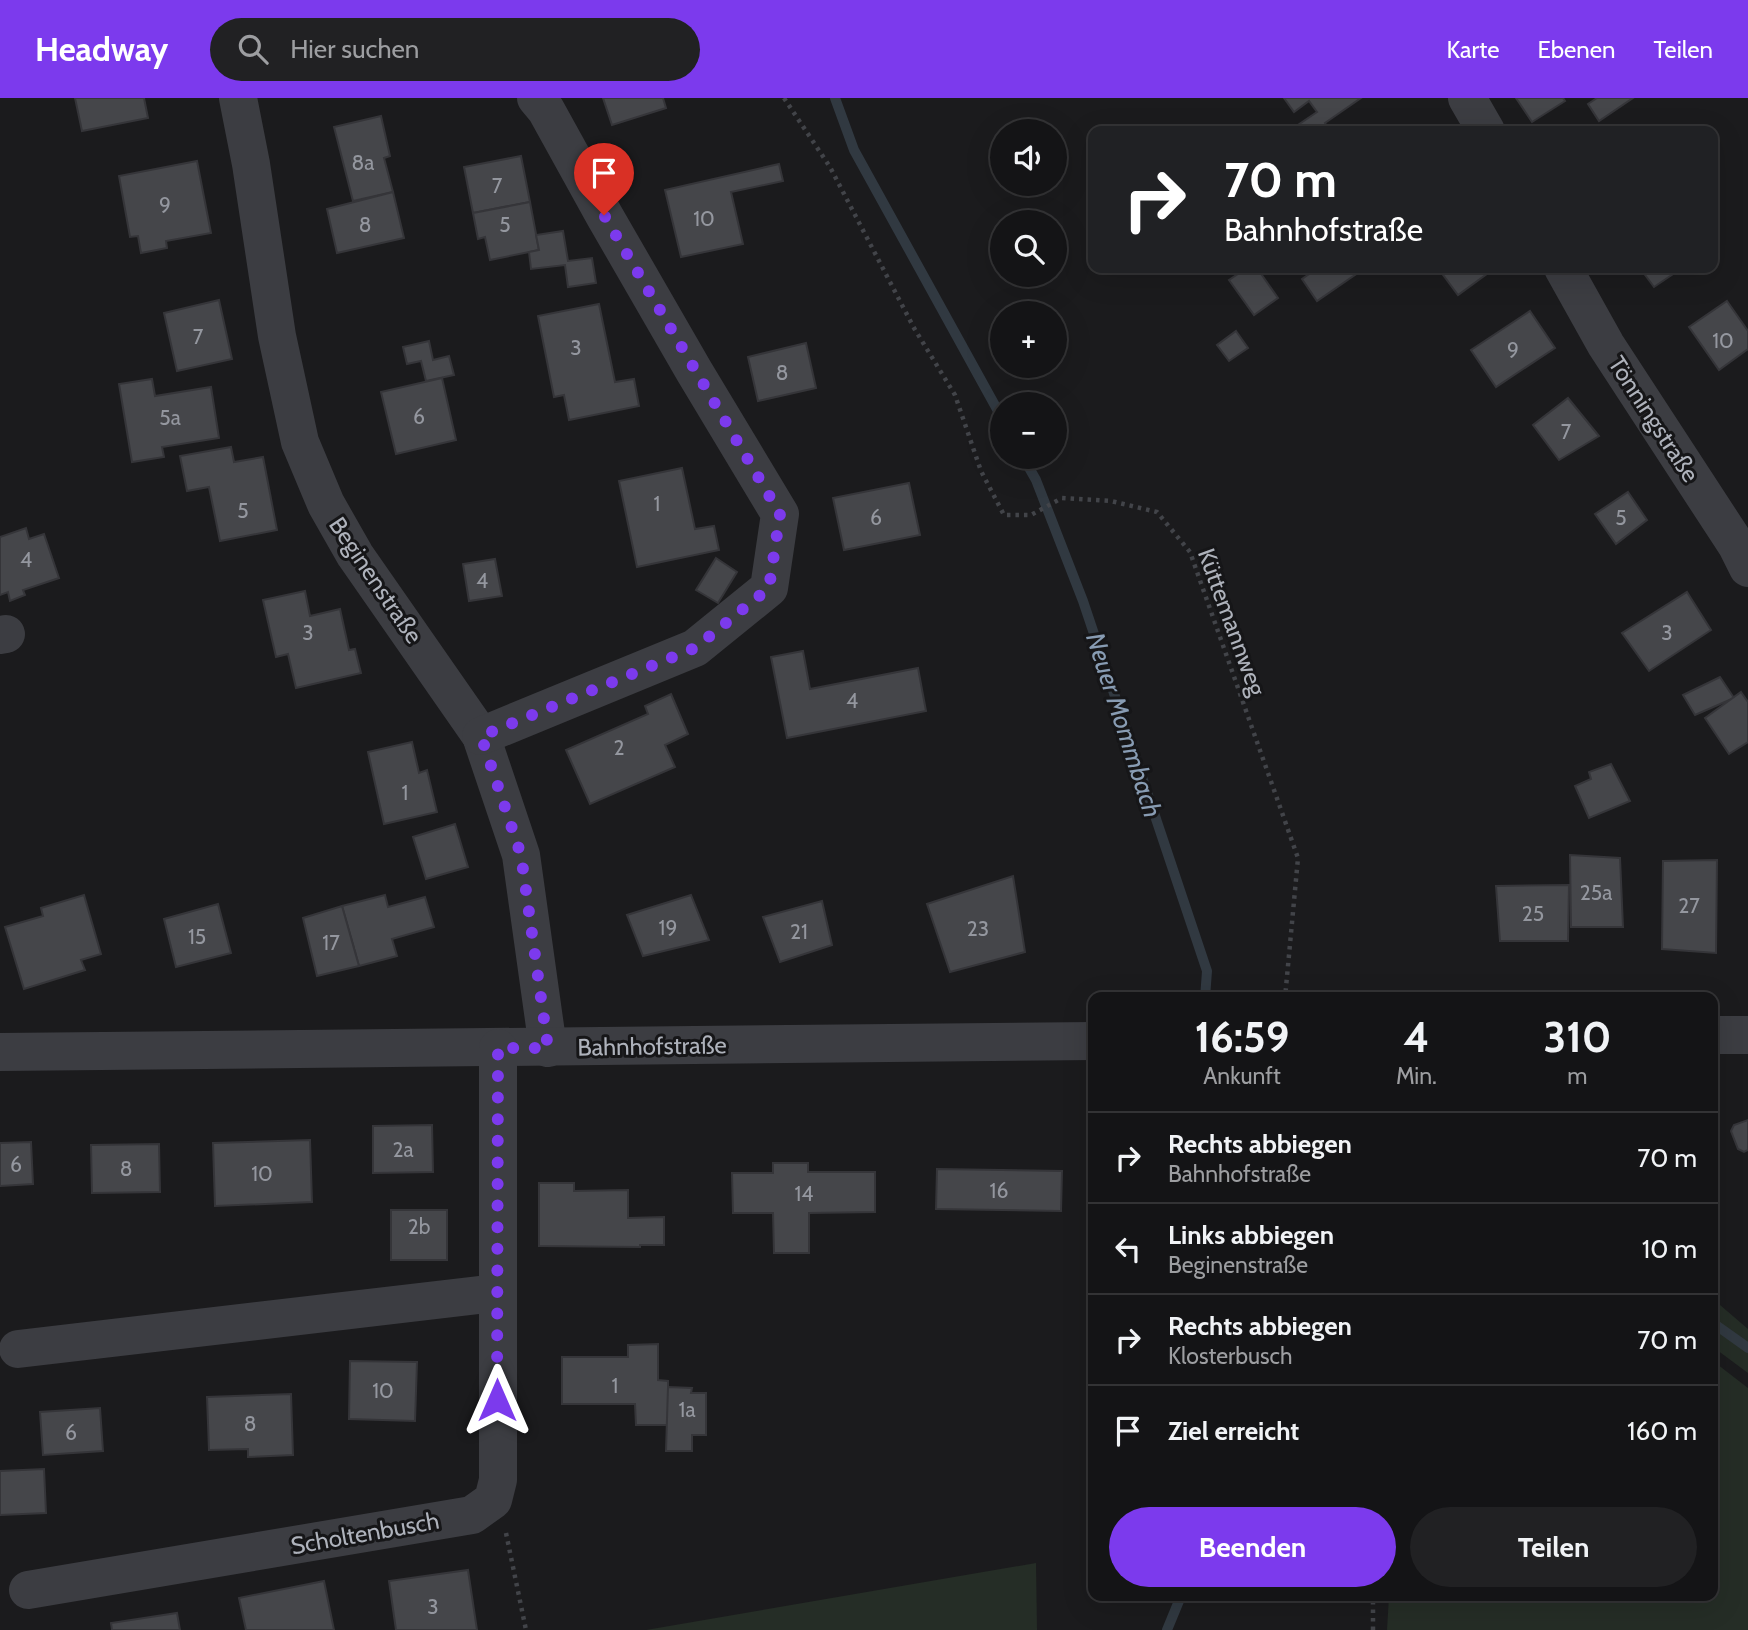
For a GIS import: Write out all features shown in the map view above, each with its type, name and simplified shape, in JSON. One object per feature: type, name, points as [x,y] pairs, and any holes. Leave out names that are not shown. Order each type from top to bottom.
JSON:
[{"type":"street","name":"Beginenstraße","points":[[238,98],[251,164],[277,336],[300,442],[326,504],[355,555],[481,736],[521,855],[548,1048]]},
{"type":"street","points":[[481,736],[695,648],[769,588],[780,514],[604,215],[546,110],[536,98]]},
{"type":"street","points":[[1467,98],[1483,126]]},
{"type":"street","name":"Tönningstraße","points":[[1566,273],[1606,345],[1730,509],[1737,546],[1748,568]]},
{"type":"street","points":[[1718,1035],[1748,1035]]},
{"type":"street","name":"Bahnhofstraße","points":[[0,1052],[1088,1041]]},
{"type":"street","points":[[493,1500],[498,1480],[498,1048]]},
{"type":"street","points":[[18,1349],[496,1293]]},
{"type":"street","name":"Scholtenbusch","points":[[28,1590],[472,1515],[493,1500]]},
{"type":"path","name":"Küttemannweg","points":[[784,98],[830,167],[914,328],[955,395],[981,471],[1004,515],[1031,516],[1062,499],[1111,500],[1157,512],[1190,552],[1298,858],[1287,992]]},
{"type":"path","points":[[493,1500],[503,1515],[526,1630]]},
{"type":"path","points":[[1373,1601],[1373,1630]]},
{"type":"shaded area","points":[[1718,1303],[1748,1329],[1748,1373],[1718,1351]]},
{"type":"shaded area","points":[[1718,1365],[1748,1388],[1748,1630],[1387,1630],[1389,1601],[1718,1601]]},
{"type":"shaded area","points":[[1036,1563],[1037,1630],[646,1630]]},
{"type":"building","points":[[75,98],[144,98],[148,118],[82,131]]},
{"type":"building","points":[[603,98],[663,98],[666,108],[612,125]]},
{"type":"building","points":[[1284,98],[1361,98],[1325,123],[1327,126],[1296,126],[1317,112],[1309,101],[1294,112]]},
{"type":"building","points":[[1516,98],[1563,98],[1565,101],[1532,122]]},
{"type":"building","points":[[1597,98],[1633,98],[1599,121],[1588,104]]},
{"type":"building","points":[[381,116],[390,156],[384,158],[393,192],[353,201],[334,127]]},
{"type":"building","points":[[521,156],[530,202],[473,213],[464,167]]},
{"type":"building","points":[[197,161],[211,233],[166,241],[167,248],[141,253],[138,236],[130,237],[119,176]]},
{"type":"building","points":[[779,164],[783,181],[731,192],[743,244],[681,257],[665,190]]},
{"type":"building","points":[[393,192],[404,238],[337,253],[327,209]]},
{"type":"building","points":[[530,202],[539,250],[490,260],[485,237],[478,239],[473,213]]},
{"type":"building","points":[[563,231],[568,261],[592,258],[596,283],[568,287],[565,265],[531,269],[529,252],[539,250],[536,235]]},
{"type":"building","points":[[1240,273],[1260,273],[1278,298],[1254,315],[1229,280]]},
{"type":"building","points":[[1311,273],[1358,273],[1317,301],[1302,279]]},
{"type":"building","points":[[1442,273],[1488,273],[1458,295]]},
{"type":"building","points":[[1644,273],[1675,273],[1654,287]]},
{"type":"building","points":[[219,300],[232,359],[177,371],[164,313]]},
{"type":"building","points":[[1727,301],[1748,331],[1748,349],[1719,370],[1689,327]]},
{"type":"building","points":[[599,304],[615,382],[634,379],[639,406],[569,420],[564,395],[554,397],[538,316]]},
{"type":"building","points":[[1530,311],[1555,348],[1496,387],[1471,350]]},
{"type":"building","points":[[1236,331],[1248,348],[1229,361],[1217,345]]},
{"type":"building","points":[[429,341],[433,360],[449,356],[454,375],[426,381],[421,361],[407,364],[403,347]]},
{"type":"building","points":[[806,343],[816,388],[758,401],[748,357]]},
{"type":"building","points":[[442,378],[456,440],[396,454],[381,392]]},
{"type":"building","points":[[152,379],[155,396],[211,387],[219,438],[162,447],[164,457],[132,462],[119,384]]},
{"type":"building","points":[[1568,398],[1599,436],[1559,460],[1533,425]]},
{"type":"building","points":[[231,447],[234,462],[263,457],[277,530],[220,541],[209,487],[187,491],[180,456]]},
{"type":"building","points":[[682,468],[695,529],[714,526],[719,550],[637,567],[619,481]]},
{"type":"building","points":[[909,483],[920,535],[844,550],[833,498]]},
{"type":"building","points":[[1628,492],[1647,520],[1616,544],[1595,514]]},
{"type":"building","points":[[26,528],[29,539],[44,534],[59,578],[23,590],[25,595],[10,601],[8,592],[0,595],[0,537]]},
{"type":"building","points":[[716,558],[737,572],[718,603],[696,590]]},
{"type":"building","points":[[495,559],[502,596],[469,601],[463,564]]},
{"type":"building","points":[[305,591],[310,616],[340,609],[349,650],[355,649],[361,673],[296,688],[288,654],[276,657],[263,600]]},
{"type":"building","points":[[1687,592],[1711,630],[1649,671],[1622,633]]},
{"type":"building","points":[[803,651],[810,689],[918,668],[926,711],[787,738],[771,657]]},
{"type":"building","points":[[1720,677],[1734,698],[1695,715],[1683,695]]},
{"type":"building","points":[[1741,692],[1748,702],[1748,742],[1729,754],[1705,718]]},
{"type":"building","points":[[671,694],[688,734],[665,745],[675,767],[590,804],[566,750],[648,714],[645,706]]},
{"type":"building","points":[[412,742],[419,773],[427,770],[437,812],[384,824],[368,752]]},
{"type":"building","points":[[1611,764],[1630,801],[1589,818],[1575,786],[1591,779],[1589,772]]},
{"type":"building","points":[[455,824],[468,867],[426,879],[413,837]]},
{"type":"building","points":[[1570,855],[1620,858],[1623,927],[1571,927]]},
{"type":"building","points":[[1717,860],[1716,953],[1662,949],[1663,861]]},
{"type":"building","points":[[1013,876],[1025,952],[950,972],[927,904]]},
{"type":"building","points":[[1569,885],[1568,941],[1500,941],[1496,886]]},
{"type":"building","points":[[84,895],[101,954],[81,960],[85,970],[24,989],[5,927],[43,916],[41,908]]},
{"type":"building","points":[[385,895],[388,907],[425,897],[434,927],[392,939],[397,956],[359,966],[342,906]]},
{"type":"building","points":[[691,895],[709,940],[643,956],[627,915]]},
{"type":"building","points":[[822,901],[832,945],[780,962],[763,917]]},
{"type":"building","points":[[218,904],[231,953],[176,967],[164,919]]},
{"type":"building","points":[[342,906],[359,966],[317,976],[303,918]]},
{"type":"building","points":[[1748,1120],[1748,1150],[1744,1152],[1738,1149],[1731,1131],[1734,1125]]},
{"type":"building","points":[[432,1125],[433,1172],[373,1173],[373,1126]]},
{"type":"building","points":[[310,1140],[312,1202],[215,1206],[213,1143]]},
{"type":"building","points":[[31,1142],[33,1184],[0,1186],[0,1143]]},
{"type":"building","points":[[159,1144],[160,1192],[92,1193],[91,1145]]},
{"type":"building","points":[[773,1163],[808,1163],[808,1172],[875,1172],[875,1212],[809,1213],[809,1253],[774,1253],[773,1213],[733,1213],[732,1173],[773,1173]]},
{"type":"building","points":[[937,1169],[1062,1171],[1061,1211],[936,1209]]},
{"type":"building","points":[[539,1183],[574,1183],[574,1191],[628,1190],[628,1218],[664,1217],[664,1245],[539,1246]]},
{"type":"building","points":[[391,1210],[447,1210],[447,1260],[391,1260]]},
{"type":"building","points":[[658,1344],[658,1380],[668,1381],[668,1425],[636,1425],[635,1404],[562,1404],[562,1357],[628,1357],[628,1345]]},
{"type":"building","points":[[350,1361],[417,1362],[415,1421],[349,1419]]},
{"type":"building","points":[[668,1387],[692,1388],[691,1393],[706,1393],[706,1435],[692,1435],[692,1451],[666,1451]]},
{"type":"building","points":[[291,1394],[293,1455],[248,1457],[248,1449],[209,1450],[207,1397]]},
{"type":"building","points":[[100,1408],[103,1451],[43,1455],[40,1412]]},
{"type":"building","points":[[44,1469],[46,1513],[0,1515],[0,1471]]},
{"type":"building","points":[[468,1570],[477,1630],[396,1630],[389,1581]]},
{"type":"building","points":[[324,1581],[334,1630],[246,1630],[239,1598]]},
{"type":"building","points":[[177,1613],[180,1630],[112,1630],[111,1623]]},
{"type":"waterway","name":"Neuer Mommbach","points":[[835,98],[854,150],[990,396]]},
{"type":"waterway","name":"Neuer Mommbach","points":[[1030,469],[1083,601],[1207,971],[1205,992]]},
{"type":"waterway","name":"Neuer Mommbach","points":[[1718,1327],[1748,1348]]},
{"type":"waterway","name":"Neuer Mommbach","points":[[1167,1630],[1179,1601]]},
{"type":"route","points":[[497,1400],[498,1048],[548,1048],[521,855],[481,736],[695,648],[769,588],[780,514],[604,215]]}]
